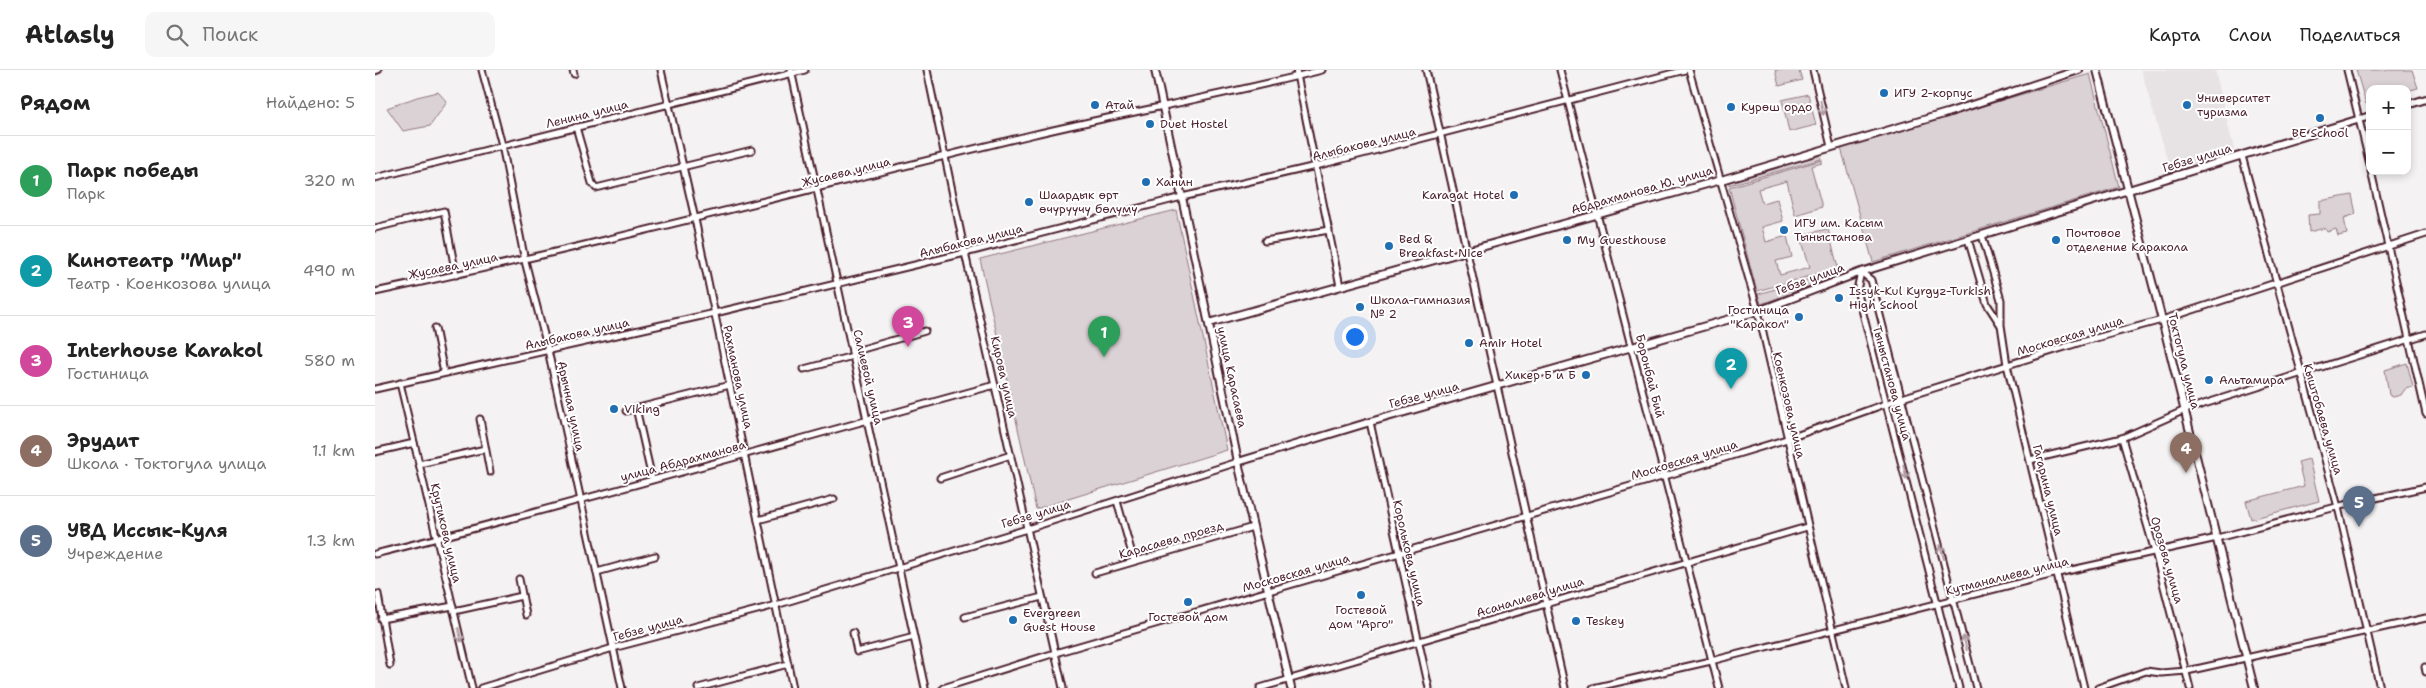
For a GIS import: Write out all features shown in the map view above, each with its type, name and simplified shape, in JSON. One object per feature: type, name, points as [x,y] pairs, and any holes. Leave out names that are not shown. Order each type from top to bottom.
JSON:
[{"type":"main road","name":"улица Карасаева","points":[[1155,70],[1238,462],[1291,688]]},
{"type":"main road","name":"Абдрахманова Ю. улица","points":[[1209,323],[1721,180],[2079,70]]},
{"type":"main road","name":"Токтогула улица","points":[[2097,70],[2185,410],[2254,688]]},
{"type":"main road","points":[[2411,104],[2426,99]]},
{"type":"main road","name":"Гебзе улица","points":[[1238,462],[1370,422],[1758,311],[1861,272],[2366,117]]},
{"type":"street","name":"Арычная улица","points":[[483,70],[503,145],[525,261],[548,350],[622,688]]},
{"type":"street","name":"Рахманова улица","points":[[661,70],[695,219],[793,688]]},
{"type":"street","name":"Ленина улица","points":[[375,178],[805,70]]},
{"type":"street","name":"Кирова улица","points":[[927,70],[965,253],[1063,688]]},
{"type":"street","points":[[1296,70],[1340,286]]},
{"type":"street","name":"Жусаева улица","points":[[375,292],[525,261],[1033,135],[1164,108],[1322,70]]},
{"type":"street","points":[[1425,70],[1565,688]]},
{"type":"street","name":"Боронбай Бий","points":[[1560,70],[1633,347],[1685,562],[1719,688]]},
{"type":"street","name":"Алыбакова улица","points":[[375,389],[715,313],[965,253],[1182,197],[1316,166],[1685,70]]},
{"type":"street","name":"Коенкозова улица","points":[[1689,70],[1758,311],[1846,688]]},
{"type":"street","points":[[1813,70],[1831,147]]},
{"type":"street","points":[[2347,70],[2366,149]]},
{"type":"street","name":"Салиевой улица","points":[[792,72],[852,354],[869,419],[925,688]]},
{"type":"street","points":[[576,127],[592,183],[596,188],[752,150]]},
{"type":"street","name":"Кыштобаева улица","points":[[2242,156],[2338,507],[2380,688]]},
{"type":"street","points":[[2372,175],[2426,414]]},
{"type":"street","points":[[375,228],[443,211],[456,275]]},
{"type":"street","points":[[1265,241],[1329,230]]},
{"type":"street","name":"Московская улица","points":[[943,688],[1055,653],[1527,517],[1787,439],[1902,398],[2162,320],[2426,234]]},
{"type":"street","name":"Гагарина улица","points":[[1982,235],[2001,300],[2001,326],[2007,365],[2084,688]]},
{"type":"street","name":"Гагарина улица","points":[[1968,239],[1987,304],[2001,326]]},
{"type":"street","name":"Тыныстанова улица","points":[[1959,688],[1888,403],[1857,290],[1861,272],[1871,280],[1976,688]]},
{"type":"street","points":[[435,328],[444,373]]},
{"type":"street","points":[[803,369],[925,331]]},
{"type":"street","points":[[2030,460],[2121,438],[2185,410],[2300,372],[2426,334]]},
{"type":"street","name":"Крутикова улица","points":[[400,383],[472,688]]},
{"type":"street","name":"улица Абдрахманова","points":[[375,554],[582,501],[652,479],[995,384]]},
{"type":"street","points":[[626,410],[730,385]]},
{"type":"street","points":[[636,408],[652,479]]},
{"type":"street","points":[[480,419],[490,472]]},
{"type":"street","name":"Королькова улица","points":[[1370,422],[1429,688]]},
{"type":"street","name":"Орозова улица","points":[[2121,438],[2155,552],[2190,688]]},
{"type":"street","points":[[375,452],[415,443]]},
{"type":"street","points":[[419,464],[485,449]]},
{"type":"street","points":[[940,478],[1011,455]]},
{"type":"street","name":"Гебзе улица","points":[[481,688],[613,648],[776,605],[1027,529],[1238,462]]},
{"type":"street","name":"Кутманалиева улица","points":[[1593,688],[1711,661],[2058,573],[2217,538],[2338,507],[2426,488]]},
{"type":"street","points":[[758,520],[834,499]]},
{"type":"street","points":[[1117,501],[1134,561]]},
{"type":"street","name":"Карасаева проезд","points":[[1095,572],[1253,527]]},
{"type":"street","name":"Асаналиева улица","points":[[1260,688],[1807,527]]},
{"type":"street","points":[[597,572],[655,556]]},
{"type":"street","points":[[519,578],[526,615]]},
{"type":"street","points":[[378,594],[390,666]]},
{"type":"street","points":[[381,620],[522,596]]},
{"type":"street","points":[[965,617],[1042,597]]},
{"type":"street","points":[[2098,688],[2146,672],[2187,671],[2426,618]]},
{"type":"street","points":[[853,633],[857,652],[914,637]]},
{"type":"street","points":[[698,688],[788,664]]},
{"type":"shaded area","points":[[1775,70],[1799,70],[1802,80],[1779,86]]},
{"type":"shaded area","name":"Университет туризма","points":[[2141,70],[2215,70],[2234,150],[2171,172]]},
{"type":"shaded area","points":[[2356,70],[2412,70],[2418,88],[2411,90],[2411,85],[2366,85],[2366,104]]},
{"type":"shaded area","points":[[2090,74],[2119,187],[1873,262],[1841,148]]},
{"type":"shaded area","points":[[438,92],[447,102],[430,126],[403,131],[387,108],[417,97]]},
{"type":"shaded area","points":[[1808,94],[1816,125],[1789,132],[1782,100]]},
{"type":"shaded area","points":[[1820,154],[1821,159],[1729,185],[1729,182]]},
{"type":"shaded area","points":[[1822,160],[1822,163],[1811,166],[1822,207],[1795,215],[1787,181],[1758,189],[1762,203],[1777,199],[1783,221],[1762,227],[1766,242],[1787,236],[1792,257],[1776,261],[1780,275],[1810,267],[1800,235],[1828,229],[1838,268],[1757,291],[1729,187]]},
{"type":"shaded area","points":[[2352,195],[2356,214],[2344,218],[2347,234],[2338,236],[2336,229],[2327,232],[2325,228],[2309,232],[2308,215],[2320,214],[2320,201]]},
{"type":"shaded area","points":[[1176,210],[1227,450],[1036,509],[980,259]]},
{"type":"shaded area","points":[[1838,271],[1840,275],[1761,304],[1758,294]]},
{"type":"shaded area","points":[[2407,363],[2413,387],[2405,389],[2401,395],[2393,397],[2389,395],[2385,370]]},
{"type":"shaded area","points":[[2309,459],[2319,501],[2251,519],[2246,501],[2304,486],[2298,462]]},
{"type":"place","name":"ИГУ 2-корпус","points":[[1884,93]]},
{"type":"place","name":"Атай","points":[[1095,105]]},
{"type":"place","name":"Университет туризма","points":[[2187,105]]},
{"type":"place","name":"Курөш ордо","points":[[1731,107]]},
{"type":"place","name":"BE School","points":[[2320,118]]},
{"type":"place","name":"Duet Hostel","points":[[1150,124]]},
{"type":"place","name":"Ханин","points":[[1146,182]]},
{"type":"place","name":"Karagat Hotel","points":[[1514,195]]},
{"type":"place","name":"Шаардык өрт өчүрүүчү бөлүмү","points":[[1029,202]]},
{"type":"place","name":"ИГУ им. Касым Тыныстанова","points":[[1784,230]]},
{"type":"place","name":"My Guesthouse","points":[[1567,240]]},
{"type":"place","name":"Почтовое отделение Каракола","points":[[2056,240]]},
{"type":"place","name":"Bed & Breakfast Nice","points":[[1389,246]]},
{"type":"place","name":"Issyk-Kul Kyrgyz-Turkish High School","points":[[1839,298]]},
{"type":"place","name":"Школа-гимназия № 2","points":[[1360,307]]},
{"type":"place","name":"Гостиница \"Каракол\"","points":[[1799,317]]},
{"type":"place","name":"Amir Hotel","points":[[1469,343]]},
{"type":"place","name":"Interhouse Karakol","points":[[908,347]]},
{"type":"place","name":"Парк победы","points":[[1104,357]]},
{"type":"place","name":"Хикер Б и Б","points":[[1586,375]]},
{"type":"place","name":"Альтамира","points":[[2209,380]]},
{"type":"place","name":"Кинотеатр \"Мир\"","points":[[1731,389]]},
{"type":"place","name":"Viking","points":[[614,409]]},
{"type":"place","name":"Эрудит","points":[[2186,473]]},
{"type":"place","name":"УВД Иссык-Куля","points":[[2359,527]]},
{"type":"place","name":"Гостевой дом \"Арго\"","points":[[1361,595]]},
{"type":"place","name":"Гостевой дом","points":[[1188,602]]},
{"type":"place","name":"Evergreen Guest House","points":[[1013,620]]},
{"type":"place","name":"Teskey","points":[[1576,621]]}]
